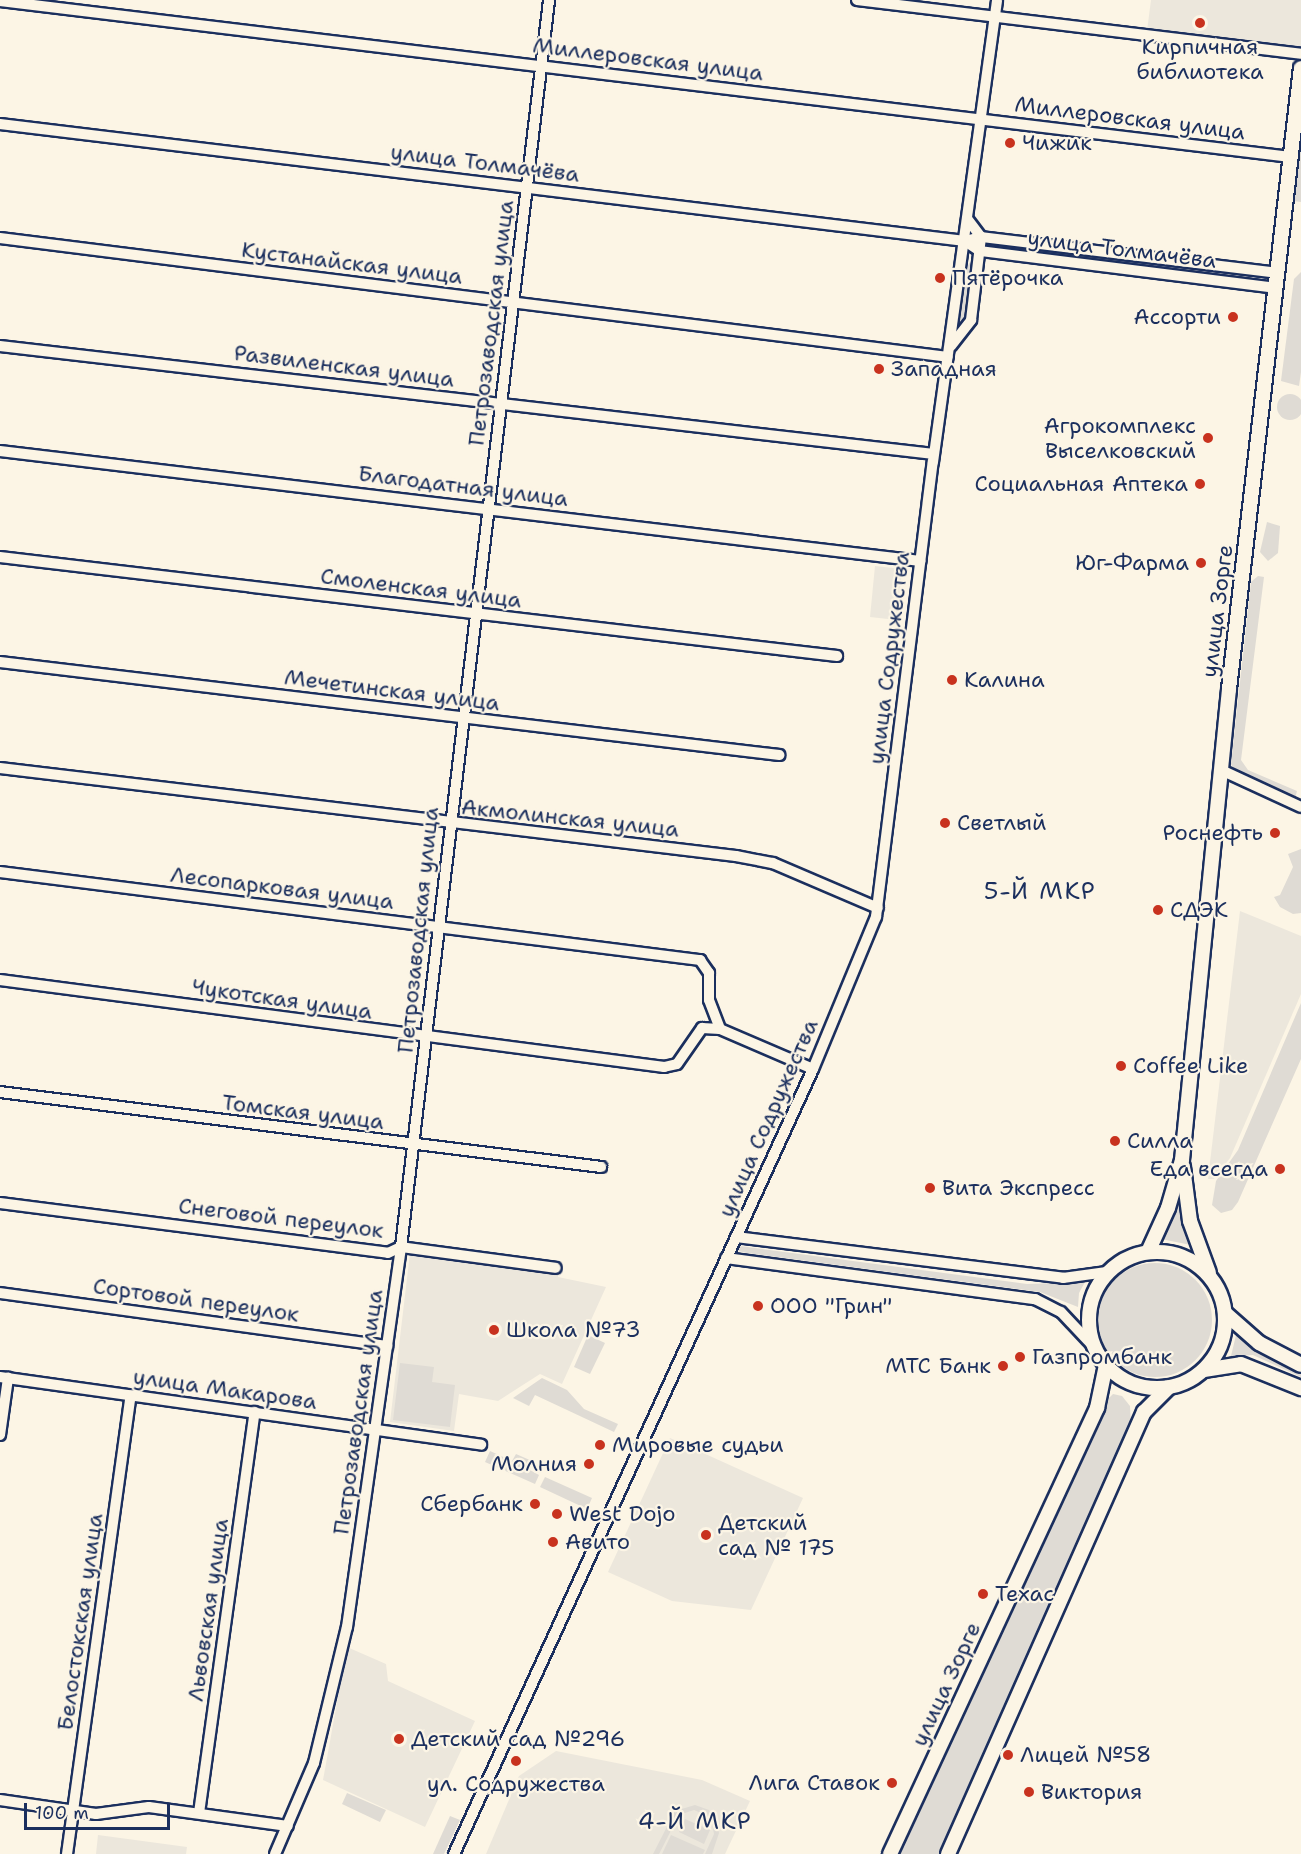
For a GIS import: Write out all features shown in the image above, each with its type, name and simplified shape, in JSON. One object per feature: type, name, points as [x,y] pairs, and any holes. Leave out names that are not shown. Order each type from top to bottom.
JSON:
[{"type":"main road","name":"улица Зорге","points":[[1148,1252],[1168,1208],[1182,1160],[1221,770],[1301,68]]},
{"type":"main road","name":"улица Зорге","points":[[1182,1160],[1190,1221],[1211,1278]]},
{"type":"main road","points":[[1169,1387],[1134,1384],[1106,1365],[1094,1347],[1089,1308],[1107,1272],[1126,1259],[1148,1252],[1183,1257],[1211,1278],[1225,1313],[1224,1334],[1217,1353],[1204,1370]]},
{"type":"main road","points":[[1225,1313],[1259,1343],[1301,1365]]},
{"type":"main road","points":[[948,1854],[1144,1412],[1169,1387],[1204,1370],[1241,1364],[1301,1388]]},
{"type":"main road","name":"улица Зорге","points":[[890,1854],[1097,1408],[1106,1365]]},
{"type":"street","name":"Петрозаводская улица","points":[[275,1854],[314,1763],[347,1627],[401,1247],[549,0]]},
{"type":"street","points":[[857,0],[1301,54]]},
{"type":"street","name":"улица Содружества","points":[[454,1854],[813,1069],[870,935],[878,908],[934,454],[997,0]]},
{"type":"street","name":"Миллеровская улица","points":[[0,1],[1291,157]]},
{"type":"street","name":"улица Толмачёва","points":[[0,124],[965,241],[981,237],[1278,273]]},
{"type":"street","points":[[968,220],[981,237]]},
{"type":"street","name":"улица Содружества","points":[[949,353],[971,320],[981,237]]},
{"type":"street","name":"Кустанайская улица","points":[[0,238],[513,303],[949,353]]},
{"type":"street","name":"улица Толмачёва","points":[[965,241],[980,251],[1276,288]]},
{"type":"street","name":"Развиленская улица","points":[[0,346],[934,454]]},
{"type":"street","name":"Благодатная улица","points":[[0,451],[920,561]]},
{"type":"street","name":"Смоленская улица","points":[[0,557],[837,656]]},
{"type":"street","name":"Мечетинская улица","points":[[0,662],[462,719],[779,755]]},
{"type":"street","name":"Акмолинская улица","points":[[0,768],[773,863],[878,908]]},
{"type":"street","points":[[1221,770],[1301,807]]},
{"type":"street","name":"Лесопарковая улица","points":[[0,872],[700,960],[710,973],[709,1000],[720,1029]]},
{"type":"street","name":"Чукотская улица","points":[[0,980],[426,1037],[664,1066],[677,1064],[702,1028],[720,1029]]},
{"type":"street","points":[[720,1029],[813,1069]]},
{"type":"street","name":"Томская улица","points":[[0,1092],[413,1146],[602,1167]]},
{"type":"street","name":"Снеговой переулок","points":[[0,1203],[388,1253],[401,1247],[556,1268]]},
{"type":"street","points":[[736,1237],[1064,1278],[1107,1272]]},
{"type":"street","points":[[726,1258],[1035,1299],[1061,1312],[1094,1347]]},
{"type":"street","name":"Сортовой переулок","points":[[0,1293],[387,1346]]},
{"type":"street","points":[[0,1435],[4,1378]]},
{"type":"street","name":"улица Макарова","points":[[4,1378],[481,1445]]},
{"type":"street","name":"Белостокская улица","points":[[67,1854],[131,1395]]},
{"type":"street","name":"Львовская улица","points":[[199,1813],[255,1412]]},
{"type":"street","points":[[0,1800],[96,1814],[149,1807],[288,1826]]},
{"type":"shaded area","points":[[1151,0],[1301,0],[1301,49],[1147,31]]},
{"type":"shaded area","points":[[1301,124],[1301,202],[1293,201]]},
{"type":"shaded area","points":[[1002,244],[1253,276],[1250,280],[1001,249]]},
{"type":"shaded area","points":[[974,255],[967,318],[962,325],[958,322],[965,271]]},
{"type":"shaded area","points":[[1301,272],[1299,386],[1281,381],[1294,279]]},
{"type":"shaded area","points":[[1290,394],[1299,398],[1303,407],[1299,416],[1290,420],[1281,416],[1277,407],[1281,398]]},
{"type":"shaded area","points":[[1267,522],[1280,526],[1278,553],[1268,561],[1260,552]]},
{"type":"shaded area","points":[[875,566],[902,569],[897,620],[870,617]]},
{"type":"shaded area","points":[[1258,576],[1264,577],[1241,760],[1248,770],[1297,791],[1295,799],[1236,773],[1231,764],[1251,582]]},
{"type":"shaded area","points":[[1301,849],[1301,913],[1293,914],[1280,907],[1274,897],[1280,895],[1293,867],[1288,854]]},
{"type":"shaded area","points":[[1240,911],[1301,936],[1301,994],[1230,1158],[1214,1179],[1208,1179]]},
{"type":"shaded area","points":[[1301,1003],[1301,1059],[1238,1202],[1232,1210],[1221,1213],[1212,1205],[1216,1181],[1238,1150]]},
{"type":"shaded area","points":[[1178,1198],[1183,1227],[1191,1245],[1156,1238]]},
{"type":"shaded area","points":[[740,1246],[1027,1284],[1085,1282],[1079,1293],[1078,1307],[1040,1292],[747,1253],[738,1251]]},
{"type":"shaded area","name":"Школа №73","points":[[410,1253],[558,1272],[558,1277],[606,1287],[562,1384],[540,1374],[498,1401],[459,1394],[454,1431],[390,1422]]},
{"type":"shaded area","points":[[1155,1263],[1177,1267],[1195,1280],[1208,1298],[1212,1320],[1208,1342],[1195,1360],[1177,1373],[1155,1377],[1133,1373],[1115,1360],[1102,1342],[1098,1320],[1102,1298],[1115,1280],[1133,1267]]},
{"type":"shaded area","points":[[1237,1331],[1266,1355],[1301,1372],[1301,1377],[1253,1355],[1231,1356]]},
{"type":"shaded area","points":[[588,1335],[605,1343],[590,1374],[574,1367]]},
{"type":"shaded area","points":[[400,1363],[434,1367],[432,1382],[455,1385],[450,1427],[393,1420]]},
{"type":"shaded area","points":[[542,1378],[567,1390],[584,1409],[618,1424],[614,1432],[535,1395],[529,1406],[513,1398]]},
{"type":"shaded area","points":[[1113,1394],[1122,1396],[1130,1406],[1131,1428],[943,1854],[899,1854],[1105,1402]]},
{"type":"shaded area","name":"Детский сад № 175","points":[[670,1438],[803,1498],[751,1610],[672,1601],[608,1572]]},
{"type":"shaded area","points":[[490,1451],[512,1461],[516,1454],[532,1461],[528,1469],[539,1475],[535,1484],[485,1462]]},
{"type":"shaded area","points":[[545,1477],[592,1498],[587,1509],[540,1487]]},
{"type":"shaded area","name":"Детский сад №296","points":[[347,1647],[386,1664],[388,1681],[475,1721],[425,1827],[323,1780]]},
{"type":"shaded area","points":[[556,1751],[702,1780],[750,1801],[725,1854],[486,1854],[519,1776]]},
{"type":"shaded area","points":[[347,1793],[386,1810],[380,1822],[342,1804]]},
{"type":"shaded area","points":[[695,1805],[709,1810],[716,1821],[719,1833],[712,1854],[705,1854],[714,1834],[712,1824],[706,1815],[694,1810],[679,1815],[659,1854],[653,1854],[675,1811]]},
{"type":"shaded area","points":[[450,1816],[460,1820],[444,1854],[433,1854]]},
{"type":"shaded area","points":[[685,1819],[710,1830],[704,1844],[679,1832]]},
{"type":"shaded area","points":[[98,1835],[187,1847],[186,1854],[96,1854]]},
{"type":"shaded area","points":[[671,1835],[705,1850],[703,1854],[662,1854]]},
{"type":"place","name":"Кирпичная библиотека","points":[[1200,23]]},
{"type":"place","name":"Чижик","points":[[1010,143]]},
{"type":"place","name":"Пятёрочка","points":[[940,278]]},
{"type":"place","name":"Ассорти","points":[[1233,317]]},
{"type":"place","name":"Западная","points":[[879,369]]},
{"type":"place","name":"Агрокомплекс Выселковский","points":[[1208,438]]},
{"type":"place","name":"Социальная Аптека","points":[[1200,484]]},
{"type":"place","name":"Юг-Фарма","points":[[1201,563]]},
{"type":"place","name":"Калина","points":[[952,680]]},
{"type":"place","name":"Светлый","points":[[945,823]]},
{"type":"place","name":"Роснефть","points":[[1275,833]]},
{"type":"place","name":"СДЭК","points":[[1158,910]]},
{"type":"place","name":"Coffee Like","points":[[1121,1066]]},
{"type":"place","name":"Силла","points":[[1115,1141]]},
{"type":"place","name":"Еда всегда","points":[[1280,1169]]},
{"type":"place","name":"Вита Экспресс","points":[[930,1188]]},
{"type":"place","name":"ООО \"Грин\"","points":[[758,1306]]},
{"type":"place","name":"Школа №73","points":[[494,1330]]},
{"type":"place","name":"Газпромбанк","points":[[1020,1357]]},
{"type":"place","name":"МТС Банк","points":[[1003,1366]]},
{"type":"place","name":"Мировые судьи","points":[[600,1445]]},
{"type":"place","name":"Молния","points":[[589,1464]]},
{"type":"place","name":"Сбербанк","points":[[535,1504]]},
{"type":"place","name":"West Dojo","points":[[557,1514]]},
{"type":"place","name":"Детский сад № 175","points":[[706,1535]]},
{"type":"place","name":"Авито","points":[[553,1542]]},
{"type":"place","name":"Техас","points":[[983,1594]]},
{"type":"place","name":"Детский сад №296","points":[[399,1739]]},
{"type":"place","name":"Лицей №58","points":[[1008,1755]]},
{"type":"place","name":"ул. Содружества","points":[[516,1761]]},
{"type":"place","name":"Лига Ставок","points":[[892,1783]]},
{"type":"place","name":"Виктория","points":[[1029,1792]]},
{"type":"district","name":"5-Й МКР","points":[[1040,892]]},
{"type":"district","name":"4-Й МКР","points":[[695,1822]]}]
